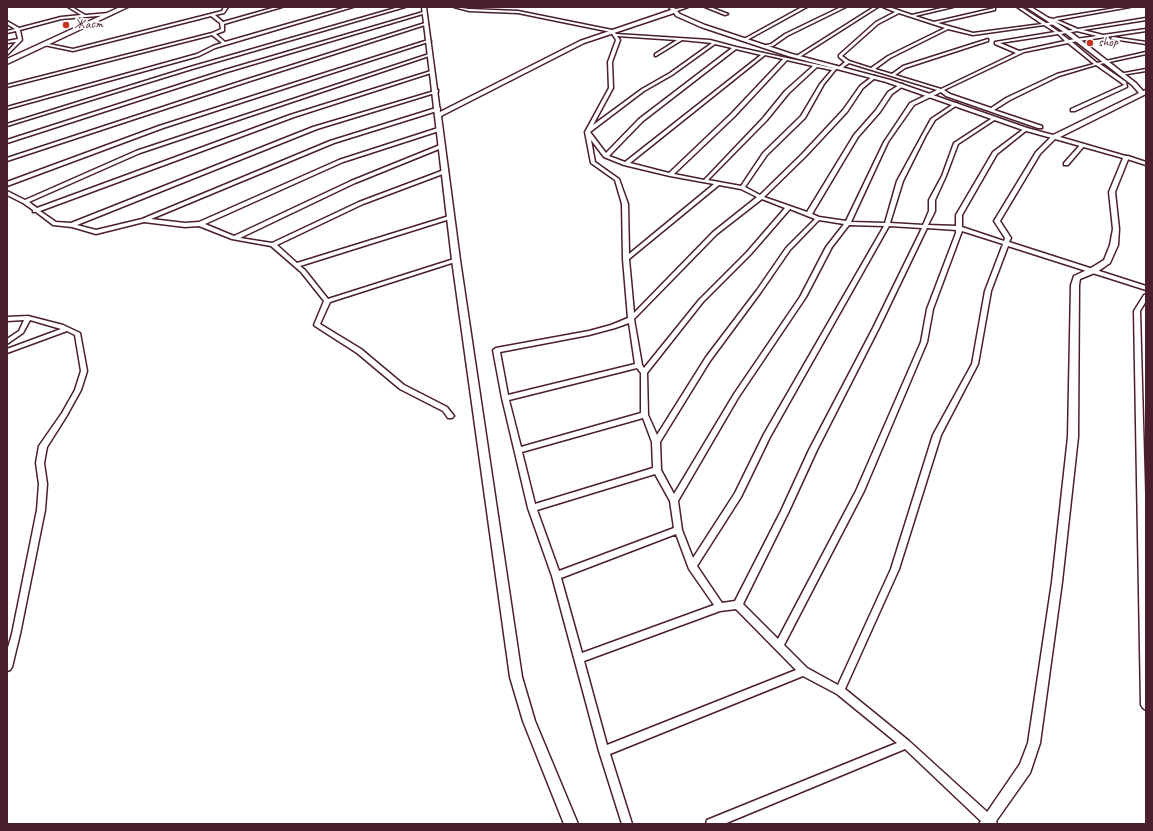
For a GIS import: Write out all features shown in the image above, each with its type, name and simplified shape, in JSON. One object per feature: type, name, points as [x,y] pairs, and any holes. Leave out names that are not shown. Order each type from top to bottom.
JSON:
[{"type":"highway","points":[[7,62],[125,7]]},
{"type":"street","points":[[70,7],[83,15]]},
{"type":"street","points":[[45,44],[72,50],[223,12],[226,7]]},
{"type":"street","points":[[222,23],[280,7]]},
{"type":"street","points":[[7,108],[198,55],[214,47],[348,7]]},
{"type":"street","points":[[7,125],[191,68],[403,7]]},
{"type":"street","points":[[456,7],[469,10],[518,12],[613,33],[714,42],[786,59],[837,68]]},
{"type":"street","points":[[7,193],[25,202],[35,211],[55,224],[72,225],[96,232],[144,220],[332,142],[438,112],[563,51],[672,9],[686,7]]},
{"type":"street","points":[[707,7],[726,14]]},
{"type":"street","points":[[746,40],[805,7]]},
{"type":"street","points":[[765,46],[772,45],[786,35],[844,7]]},
{"type":"street","points":[[797,57],[876,7]]},
{"type":"street","points":[[887,7],[948,28],[973,34],[1020,53]]},
{"type":"street","points":[[912,15],[951,7]]},
{"type":"street","points":[[934,23],[994,9],[991,7]]},
{"type":"street","points":[[1019,7],[1042,24],[1057,32],[1098,65],[1122,81],[1126,86],[1073,110]]},
{"type":"street","points":[[840,691],[895,569],[937,435],[975,364],[988,291],[1008,238],[997,221],[1038,153],[1054,137],[1145,93],[1066,31],[1028,7]]},
{"type":"street","points":[[1048,19],[1060,19],[1128,7]]},
{"type":"street","points":[[672,9],[690,21],[797,57],[902,85],[1025,129],[1146,164]]},
{"type":"street","points":[[7,142],[226,71],[424,10],[436,91],[456,260],[516,677],[529,721],[571,824]]},
{"type":"street","points":[[899,11],[877,23],[840,56],[848,62],[894,74],[941,90],[948,95],[1040,127]]},
{"type":"street","points":[[7,32],[62,18],[83,15],[110,14]]},
{"type":"street","points":[[7,86],[224,30],[222,23],[212,15]]},
{"type":"street","points":[[1048,19],[1062,22],[1077,30],[1107,37],[1146,43]]},
{"type":"street","points":[[996,43],[1057,32],[1146,19]]},
{"type":"street","points":[[7,23],[18,30],[20,40]]},
{"type":"street","points":[[7,160],[246,81],[426,24]]},
{"type":"street","points":[[973,34],[1042,24],[1054,24]]},
{"type":"street","points":[[872,69],[889,57],[948,28]]},
{"type":"street","points":[[674,501],[736,396],[803,297],[829,247],[848,223],[886,142],[912,104],[929,94],[941,90],[1020,53],[1070,42],[1146,30]]},
{"type":"street","points":[[613,33],[618,40],[610,62],[612,88],[587,132],[593,162],[617,179],[625,204],[626,259],[631,319],[639,365],[644,373],[645,415],[656,442],[656,470],[674,501],[678,530],[692,566],[720,607]]},
{"type":"street","points":[[213,34],[225,44]]},
{"type":"street","points":[[656,55],[682,39]]},
{"type":"street","points":[[7,42],[20,40]]},
{"type":"street","points":[[7,54],[20,40]]},
{"type":"street","points":[[894,74],[904,67],[987,40]]},
{"type":"street","points":[[7,184],[161,127],[428,41]]},
{"type":"street","points":[[587,132],[643,90],[671,74],[714,42]]},
{"type":"street","points":[[606,156],[641,120],[735,48]]},
{"type":"street","points":[[991,110],[1008,99],[1058,75],[1098,65],[1104,62],[1146,53]]},
{"type":"street","points":[[626,164],[764,54]]},
{"type":"street","points":[[25,202],[138,152],[430,55]]},
{"type":"street","points":[[670,175],[733,115],[786,59]]},
{"type":"street","points":[[742,188],[765,154],[803,117],[822,84],[837,68],[848,62]]},
{"type":"street","points":[[706,180],[765,120],[787,92],[816,65]]},
{"type":"street","points":[[1121,74],[1146,70]]},
{"type":"street","points":[[35,211],[292,116],[433,72]]},
{"type":"street","points":[[627,824],[604,751],[556,576],[532,508],[519,450],[505,398],[496,350],[589,334],[613,327],[631,319],[716,233],[761,198],[845,111],[861,87],[874,77]]},
{"type":"street","points":[[809,214],[856,136],[878,111],[890,94],[902,85]]},
{"type":"street","points":[[72,225],[315,128],[436,91]]},
{"type":"street","points":[[692,566],[738,495],[766,436],[887,225],[900,181],[933,119],[956,104]]},
{"type":"street","points":[[738,605],[785,511],[813,450],[910,260],[932,211],[932,200],[944,176],[956,143],[994,118]]},
{"type":"street","points":[[144,220],[184,225],[200,224],[341,161],[440,129]]},
{"type":"street","points":[[779,646],[866,477],[924,342],[930,310],[959,233],[959,215],[995,153],[1025,129]]},
{"type":"street","points":[[587,132],[606,156],[626,164],[670,175],[706,180],[742,188],[761,198],[818,218],[848,223],[924,228],[959,228],[1094,270],[1146,288]]},
{"type":"street","points":[[1066,164],[1083,145]]},
{"type":"street","points":[[234,238],[353,182],[442,146]]},
{"type":"street","points":[[738,605],[804,671],[840,691],[906,744],[989,823],[1025,768],[1034,743],[1057,582],[1073,437],[1076,278],[1094,270],[1107,261],[1114,245],[1116,229],[1112,192],[1126,157]]},
{"type":"street","points":[[273,245],[361,203],[446,171]]},
{"type":"street","points":[[626,259],[719,183]]},
{"type":"street","points":[[644,373],[701,301],[749,253],[789,207]]},
{"type":"street","points":[[297,265],[451,217]]},
{"type":"street","points":[[656,442],[708,359],[760,291],[788,248],[818,218]]},
{"type":"street","points":[[200,224],[234,238],[273,245],[297,265],[327,301]]},
{"type":"street","points":[[327,301],[456,260]]},
{"type":"street","points":[[1146,296],[1137,311],[1146,705]]},
{"type":"street","points":[[327,301],[318,325],[359,351],[402,388],[445,409],[450,416]]},
{"type":"street","points":[[7,342],[21,332],[28,318]]},
{"type":"street","points":[[7,319],[28,318],[67,329],[78,334],[84,371],[78,390],[64,415],[43,446],[40,464],[43,484],[41,510],[16,634],[7,667]]},
{"type":"street","points":[[7,351],[67,329]]},
{"type":"street","points":[[505,398],[639,365]]},
{"type":"street","points":[[519,450],[645,415]]},
{"type":"street","points":[[532,508],[656,470]]},
{"type":"street","points":[[556,576],[678,530]]},
{"type":"street","points":[[579,658],[720,607],[738,605]]},
{"type":"street","points":[[604,751],[804,671]]},
{"type":"street","points":[[711,824],[906,744]]},
{"type":"place","name":"Жаст","points":[[66,25]]},
{"type":"place","name":"shop","points":[[1090,43]]}]
